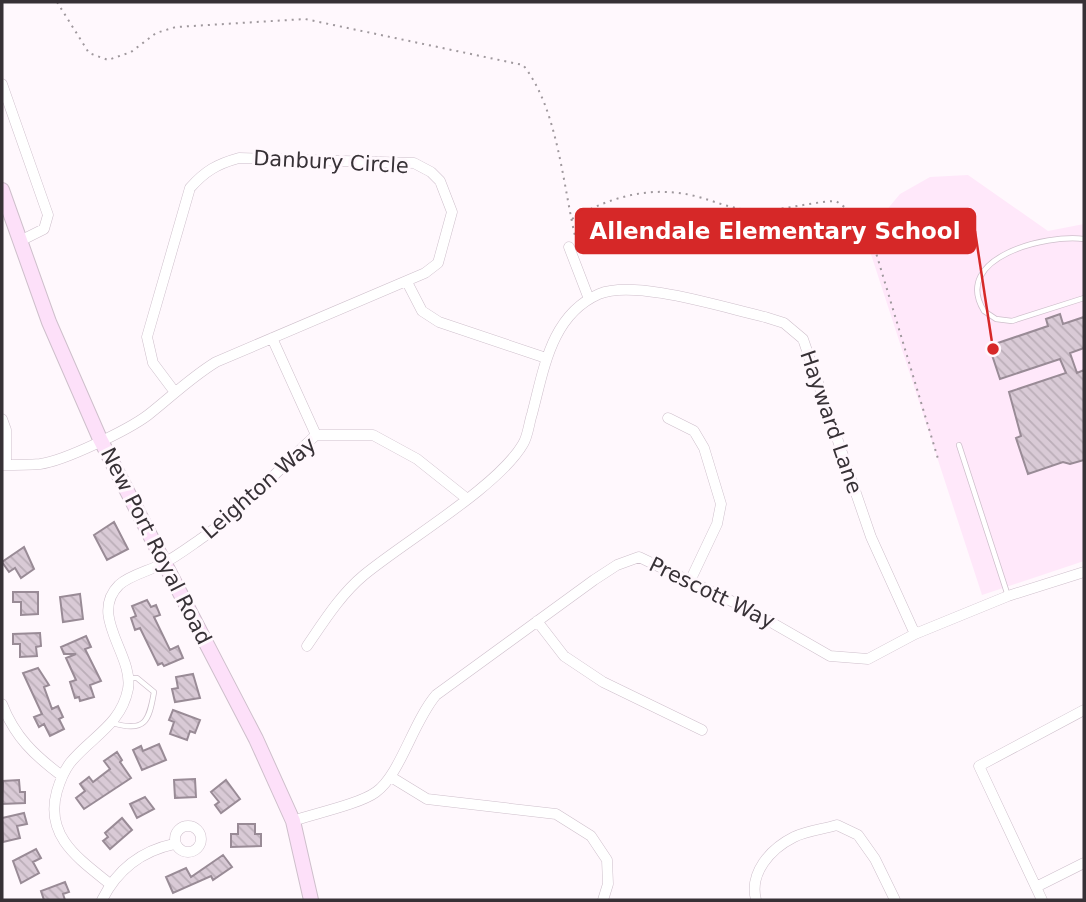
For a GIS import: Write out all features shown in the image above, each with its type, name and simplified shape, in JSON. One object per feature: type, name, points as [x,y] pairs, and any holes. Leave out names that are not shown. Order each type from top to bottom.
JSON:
[{"type":"street","points":[[2,84],[48,215],[44,229],[20,241]]},
{"type":"street","name":"Danbury Circle","points":[[4,465],[41,464],[66,457],[146,417],[174,391],[216,362],[407,282],[438,263],[444,250],[452,212],[440,181],[414,163],[239,158],[217,164],[190,188],[147,337],[153,363],[174,391]]},
{"type":"street","name":"New Port Royal Road","points":[[2,190],[49,322],[100,439],[256,739],[293,821],[311,900]]},
{"type":"street","points":[[572,244],[589,299]]},
{"type":"street","points":[[407,282],[422,311],[439,322],[547,359]]},
{"type":"street","name":"Hayward Lane","points":[[307,646],[333,609],[362,577],[505,468],[524,443],[552,341],[566,320],[589,299],[603,293],[635,288],[765,317],[784,323],[803,339],[871,537],[915,634]]},
{"type":"street","points":[[272,338],[316,435]]},
{"type":"street","points":[[668,418],[694,431],[704,448],[721,505],[717,524],[690,581]]},
{"type":"street","points":[[2,419],[6,429],[4,465]]},
{"type":"street","name":"Leighton Way","points":[[127,678],[108,617],[111,596],[121,583],[165,563],[205,536],[316,435],[373,435],[417,459],[466,498]]},
{"type":"street","name":"Prescott Way","points":[[293,821],[375,793],[391,777],[421,712],[436,695],[617,565],[639,557],[748,609],[830,656],[868,659],[915,634],[1009,596],[1084,572]]},
{"type":"street","points":[[537,621],[564,656],[603,682],[702,730]]},
{"type":"street","points":[[110,884],[79,860],[62,842],[54,825],[54,804],[62,776],[71,762],[113,723],[128,688],[127,678]]},
{"type":"street","points":[[2,704],[11,727],[31,752],[62,776]]},
{"type":"street","points":[[1042,900],[979,766],[1084,710]]},
{"type":"street","points":[[391,777],[427,799],[556,814],[591,836],[607,860],[608,884],[603,900]]},
{"type":"street","points":[[757,900],[754,892],[760,865],[794,837],[838,825],[858,835],[875,859],[895,900]]},
{"type":"street","points":[[102,900],[110,884],[152,849],[174,844]]},
{"type":"street","points":[[1036,887],[1084,863]]},
{"type":"lane","points":[[1084,239],[1044,243],[990,261],[977,278],[976,288],[984,311],[1003,321],[1012,321],[1084,298]]},
{"type":"lane","points":[[960,445],[1009,596]]},
{"type":"lane","points":[[113,723],[128,728],[141,725],[149,718],[154,692],[137,678],[127,678]]},
{"type":"path","points":[[57,2],[89,53],[108,61],[131,52],[156,33],[176,27],[305,19],[523,65],[534,79],[553,132],[571,219],[572,244]]},
{"type":"path","points":[[571,219],[594,205],[653,191],[679,193],[726,208],[748,210],[777,211],[836,201],[857,214],[867,223],[939,462]]},
{"type":"shaded area","points":[[968,175],[1048,231],[1084,224],[1084,561],[982,595],[865,236],[900,194],[930,177]]},
{"type":"building","points":[[1060,314],[1063,324],[1084,317],[1084,348],[1070,353],[1077,373],[1084,370],[1084,460],[1070,464],[1063,462],[1028,474],[1016,438],[1021,436],[1009,392],[1066,373],[1060,359],[1000,379],[989,346],[1048,326],[1046,319]]},
{"type":"building","points":[[114,522],[128,549],[107,560],[94,535]]},
{"type":"building","points":[[24,547],[34,569],[21,578],[15,568],[9,572],[2,562]]},
{"type":"building","points":[[13,592],[38,592],[38,614],[21,615],[21,602],[13,602]]},
{"type":"building","points":[[80,594],[83,619],[63,622],[60,597]]},
{"type":"building","points":[[147,600],[151,607],[156,605],[160,615],[154,617],[170,650],[178,646],[183,658],[164,666],[162,663],[158,665],[140,628],[135,630],[131,618],[136,616],[132,606]]},
{"type":"building","points":[[40,633],[41,646],[36,647],[37,656],[20,657],[20,644],[13,644],[13,634]]},
{"type":"building","points":[[86,636],[91,647],[85,649],[101,681],[90,685],[94,697],[80,701],[79,697],[75,698],[70,682],[76,680],[66,658],[76,654],[64,654],[61,647]]},
{"type":"building","points":[[38,668],[49,685],[44,687],[52,709],[58,706],[63,717],[59,719],[64,729],[50,736],[44,724],[39,727],[34,717],[42,714],[23,673]]},
{"type":"building","points":[[193,674],[200,698],[175,702],[172,689],[178,688],[176,677]]},
{"type":"building","points":[[173,710],[200,720],[195,733],[190,731],[187,740],[170,734],[174,722],[169,720]]},
{"type":"building","points":[[159,744],[166,760],[142,770],[133,750],[141,746],[143,751]]},
{"type":"building","points":[[117,752],[131,778],[84,809],[76,798],[85,791],[80,784],[89,777],[93,782],[110,769],[104,761]]},
{"type":"building","points":[[195,779],[196,797],[175,798],[174,780]]},
{"type":"building","points":[[19,780],[20,792],[25,792],[25,803],[2,804],[3,781]]},
{"type":"building","points":[[226,780],[240,799],[221,813],[215,805],[219,802],[211,792]]},
{"type":"building","points":[[145,797],[154,809],[137,818],[130,804]]},
{"type":"building","points":[[24,813],[27,824],[17,826],[20,838],[3,842],[2,818]]},
{"type":"building","points":[[122,818],[132,830],[110,849],[103,841],[108,837],[105,833]]},
{"type":"building","points":[[238,824],[255,824],[255,834],[261,834],[261,846],[231,847],[231,834],[238,834]]},
{"type":"building","points":[[36,849],[41,858],[33,862],[39,873],[21,883],[13,861]]},
{"type":"building","points":[[223,855],[232,867],[213,880],[211,876],[173,893],[166,877],[186,868],[191,877]]},
{"type":"building","points":[[65,882],[69,892],[63,894],[65,900],[44,900],[41,891]]},
{"type":"place","name":"Allendale Elementary School","points":[[993,349]]}]
